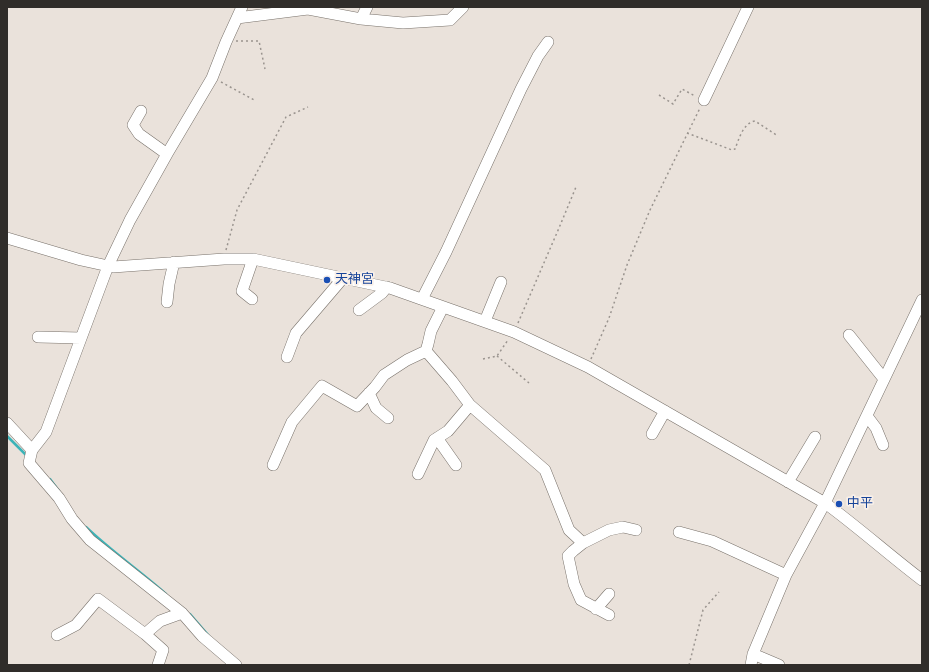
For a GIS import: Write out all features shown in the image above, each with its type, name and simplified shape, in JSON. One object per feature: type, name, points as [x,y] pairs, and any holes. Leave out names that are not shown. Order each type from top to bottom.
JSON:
[{"type":"street","points":[[236,665],[202,636],[182,613],[90,540],[29,463],[32,450],[46,432],[108,266],[130,220],[212,78],[242,7]]},
{"type":"street","points":[[361,19],[367,7]]},
{"type":"street","points":[[237,18],[308,9],[361,19],[403,23],[450,20],[463,7]]},
{"type":"street","points":[[704,100],[748,7]]},
{"type":"street","points":[[422,299],[446,252],[521,89],[538,56],[548,42]]},
{"type":"street","points":[[141,111],[133,125],[139,134],[167,154]]},
{"type":"street","points":[[7,238],[82,260],[113,267],[224,259],[253,259],[387,287],[485,321],[514,332],[588,366],[824,503],[844,517],[900,564],[922,580]]},
{"type":"street","points":[[252,299],[242,291],[253,259]]},
{"type":"street","points":[[167,302],[174,262]]},
{"type":"street","points":[[287,357],[296,333],[343,278]]},
{"type":"street","points":[[485,321],[501,282]]},
{"type":"street","points":[[359,310],[382,293],[387,287]]},
{"type":"street","points":[[751,665],[753,654],[786,575],[824,503],[922,300]]},
{"type":"street","points":[[273,465],[292,422],[322,386],[357,406],[384,375],[407,360],[426,351],[431,331],[443,307]]},
{"type":"street","points":[[849,335],[884,380]]},
{"type":"street","points":[[38,337],[81,338]]},
{"type":"street","points":[[426,351],[452,381],[470,405],[545,470],[569,530],[583,543]]},
{"type":"street","points":[[369,393],[376,408],[388,418]]},
{"type":"street","points":[[418,474],[434,440],[448,431],[470,405]]},
{"type":"street","points":[[652,434],[665,411]]},
{"type":"street","points":[[867,416],[876,428],[883,445]]},
{"type":"street","points":[[7,423],[32,450]]},
{"type":"street","points":[[788,482],[814,437]]},
{"type":"street","points":[[437,438],[456,465]]},
{"type":"street","points":[[609,615],[581,600],[574,584],[568,556],[583,543],[609,530],[623,527],[636,530]]},
{"type":"street","points":[[679,532],[712,541],[786,575]]},
{"type":"street","points":[[596,608],[609,594]]},
{"type":"street","points":[[57,635],[76,625],[98,599],[145,634],[163,650],[158,665]]},
{"type":"street","points":[[145,634],[160,621],[182,613]]},
{"type":"street","points":[[753,654],[779,665]]},
{"type":"path","points":[[226,42],[259,40],[265,69]]},
{"type":"path","points":[[212,78],[256,101]]},
{"type":"path","points":[[588,366],[609,318],[627,264],[650,210],[704,100],[682,89],[673,104],[659,95]]},
{"type":"path","points":[[224,259],[237,210],[286,117],[308,107]]},
{"type":"path","points":[[687,133],[732,150],[735,149],[746,125],[751,122],[755,121],[778,136]]},
{"type":"path","points":[[483,359],[497,356],[514,332],[576,187]]},
{"type":"path","points":[[497,356],[529,383]]},
{"type":"path","points":[[689,665],[703,610],[719,592]]},
{"type":"waterway","points":[[7,436],[27,456]]},
{"type":"waterway","points":[[50,479],[59,491]]},
{"type":"waterway","points":[[86,527],[166,594]]},
{"type":"waterway","points":[[190,614],[209,636]]},
{"type":"place","name":"天神宮","points":[[327,280]]},
{"type":"place","name":"中平","points":[[839,504]]}]
